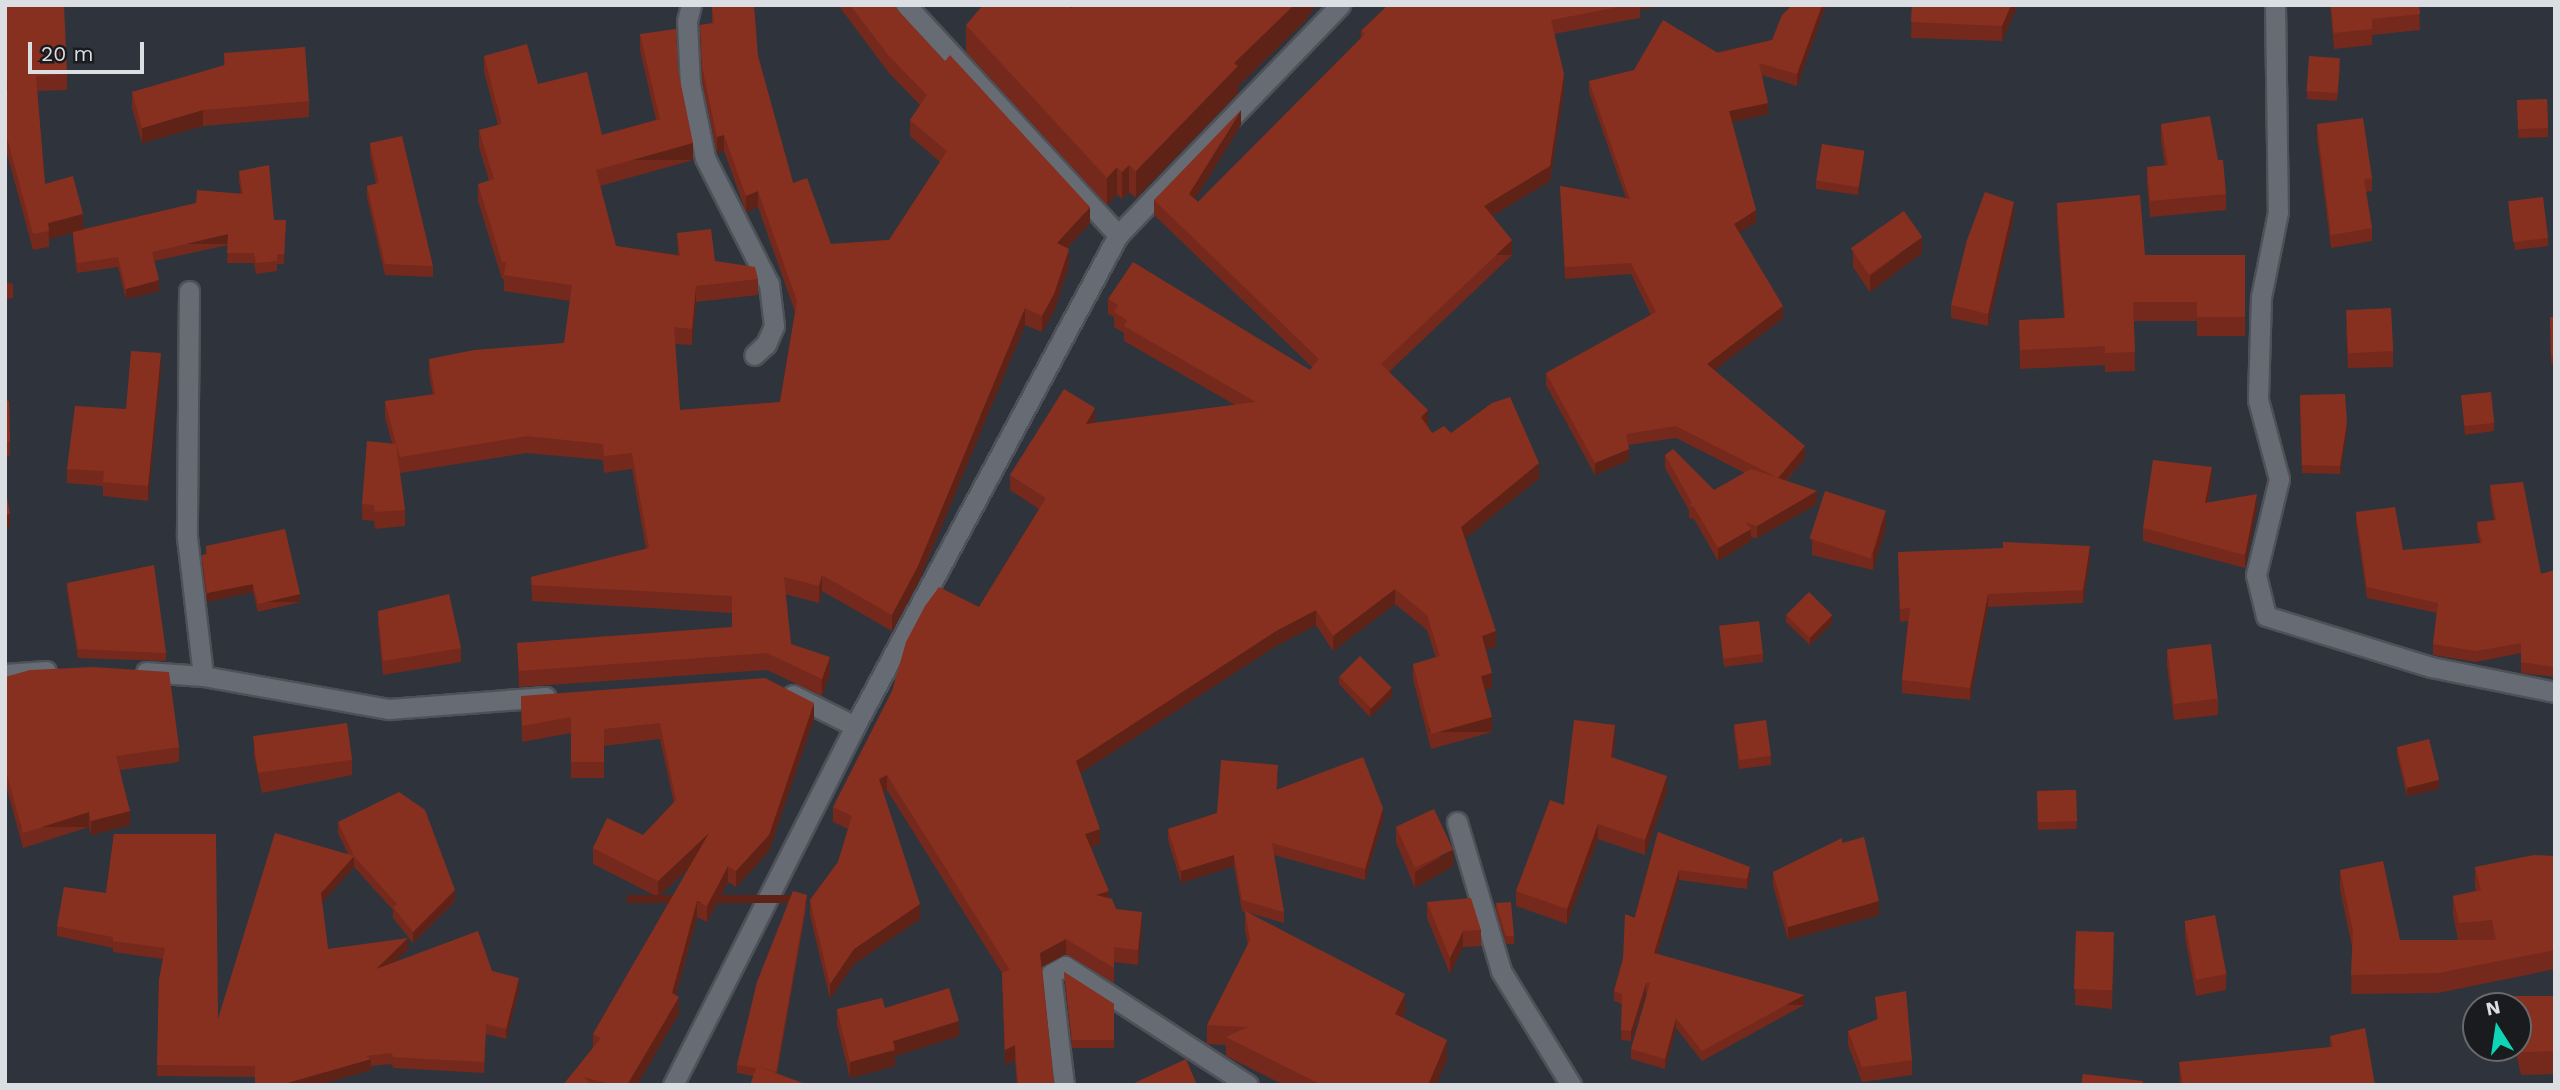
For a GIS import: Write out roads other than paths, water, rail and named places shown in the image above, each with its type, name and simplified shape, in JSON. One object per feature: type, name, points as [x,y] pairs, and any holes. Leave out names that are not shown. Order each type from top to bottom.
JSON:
[{"type":"street","points":[[691,5],[687,21],[690,84],[705,158],[769,284],[774,326],[766,344],[754,355]]},
{"type":"street","points":[[906,5],[1118,235]]},
{"type":"street","points":[[673,1085],[855,726],[1118,235],[1340,5]]},
{"type":"street","points":[[2275,5],[2278,212],[2261,297],[2258,400],[2279,479],[2256,575],[2266,616],[2431,667],[2555,692]]},
{"type":"street","points":[[189,291],[187,537],[203,676]]},
{"type":"street","points":[[5,674],[70,670]]},
{"type":"street","points":[[121,671],[203,676],[388,709],[564,696]]},
{"type":"street","points":[[780,688],[855,726]]},
{"type":"street","points":[[1457,822],[1501,971],[1571,1085]]},
{"type":"street","points":[[1065,1085],[1051,974],[1065,966],[1248,1085]]}]
